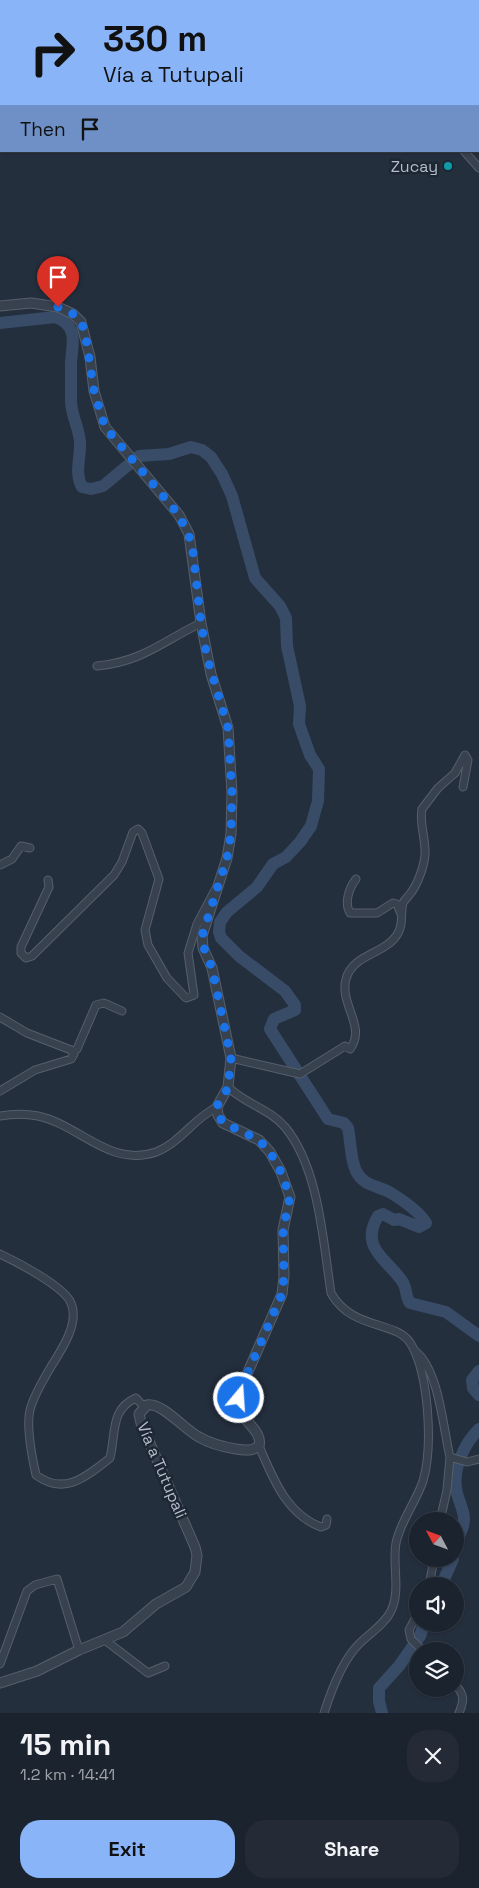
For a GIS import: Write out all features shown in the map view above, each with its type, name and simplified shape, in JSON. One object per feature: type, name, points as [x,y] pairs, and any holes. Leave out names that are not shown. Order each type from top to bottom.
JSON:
[{"type":"street","points":[[465,152],[479,168]]},
{"type":"street","points":[[0,306],[31,303],[58,307],[73,314],[81,322],[88,348],[101,418],[105,427],[179,515],[189,534],[201,623],[211,674],[228,728],[230,744],[231,834],[218,886],[202,936],[204,948],[212,968],[231,1058],[228,1088],[217,1106],[205,1113],[168,1146],[152,1153],[140,1155],[118,1153],[102,1148],[67,1128],[37,1116],[0,1116]]},
{"type":"street","points":[[97,666],[112,665],[139,657],[166,644],[201,623]]},
{"type":"street","points":[[231,1058],[296,1074],[304,1073],[345,1046],[350,1049],[356,1030],[344,991],[348,972],[352,966],[391,942],[402,926],[403,903],[415,885],[424,864],[425,844],[421,817],[423,805],[455,773],[465,755],[468,760],[463,787]]},
{"type":"street","points":[[48,880],[49,887],[21,947],[21,953],[26,958],[32,956],[114,875],[122,862],[133,832],[138,829],[156,866],[159,879],[146,930],[148,945],[167,978],[186,998],[194,994],[188,953],[197,924],[210,897],[218,886]]},
{"type":"street","points":[[0,866],[12,859],[22,846],[30,848]]},
{"type":"street","points":[[356,879],[351,885],[347,899],[350,914],[377,913],[393,903],[397,904],[402,917]]},
{"type":"street","points":[[0,1092],[35,1070],[71,1059],[96,1006],[104,1003],[122,1011]]},
{"type":"street","points":[[0,1017],[18,1028],[73,1052]]},
{"type":"street","points":[[228,1088],[238,1097],[275,1118],[284,1126],[305,1158],[320,1226],[331,1293],[336,1302],[355,1317],[406,1337],[422,1372],[428,1457],[416,1500],[398,1535],[395,1551],[394,1602],[385,1619],[354,1650],[330,1694],[324,1713]]},
{"type":"street","points":[[217,1106],[218,1116],[224,1123],[250,1134],[270,1152],[289,1190],[289,1205],[283,1230],[284,1276],[282,1294],[241,1388],[239,1398],[241,1413],[258,1436],[258,1446],[282,1494],[302,1519],[321,1527],[326,1525],[327,1519]]},
{"type":"street","points":[[0,1254],[50,1283],[70,1301],[73,1314],[70,1330],[36,1393],[30,1411],[32,1455],[36,1475],[46,1482],[58,1486],[84,1479],[110,1458],[118,1411],[127,1402],[136,1398],[144,1408]]},
{"type":"street","points":[[414,1351],[428,1366],[453,1458],[442,1512]]},
{"type":"street","name":"Vía a Tutupali","points":[[0,1682],[37,1671],[78,1650],[106,1641],[123,1632],[156,1604],[186,1587],[195,1572],[197,1555],[195,1546],[140,1420],[139,1414],[144,1408],[149,1404],[159,1407],[189,1432],[211,1444],[248,1451],[258,1446]]},
{"type":"street","points":[[453,1458],[467,1462],[479,1459]]},
{"type":"street","points":[[0,1664],[27,1591],[35,1585],[57,1579],[78,1650]]},
{"type":"street","points":[[106,1641],[148,1673],[165,1666]]},
{"type":"street","points":[[459,1713],[464,1702],[463,1697]]},
{"type":"waterway","points":[[0,323],[55,317],[63,321],[71,331],[73,337],[71,406],[79,437],[78,476],[82,487],[91,489],[103,486],[139,456],[169,454],[191,447],[202,450],[211,457],[222,474],[232,496],[255,578],[280,606],[286,618],[287,646],[300,706],[299,724],[310,755],[319,769],[318,801],[311,826],[286,857],[273,864],[257,887],[227,912],[220,922],[219,932],[221,938],[239,956],[285,991],[295,1005],[295,1010],[274,1019],[270,1029],[328,1119],[344,1123],[348,1128],[353,1161],[359,1176],[367,1183],[386,1190],[406,1203],[426,1223],[419,1227],[399,1219],[394,1220],[383,1214],[378,1216],[373,1227],[372,1237],[373,1245],[377,1252],[404,1283],[410,1303],[446,1312],[479,1336]]},
{"type":"waterway","points":[[479,1371],[472,1380],[473,1388],[479,1395]]},
{"type":"waterway","points":[[463,1512],[456,1485],[457,1467],[468,1442],[479,1429]]},
{"type":"waterway","points":[[445,1577],[449,1568]]},
{"type":"waterway","points":[[382,1713],[379,1701],[379,1688],[399,1666],[421,1632]]},
{"type":"place","name":"Zucay","points":[[448,166]]},
{"type":"route","points":[[58,307],[73,314],[81,322],[85,332],[94,391],[105,427],[179,515],[189,534],[192,543],[201,623],[211,674],[228,728],[232,793],[231,834],[227,858],[202,936],[204,948],[212,968],[231,1058],[228,1088],[217,1106],[218,1116],[224,1123],[259,1140],[270,1152],[289,1190],[290,1197],[283,1230],[284,1284],[282,1294],[241,1388],[239,1398]]}]
